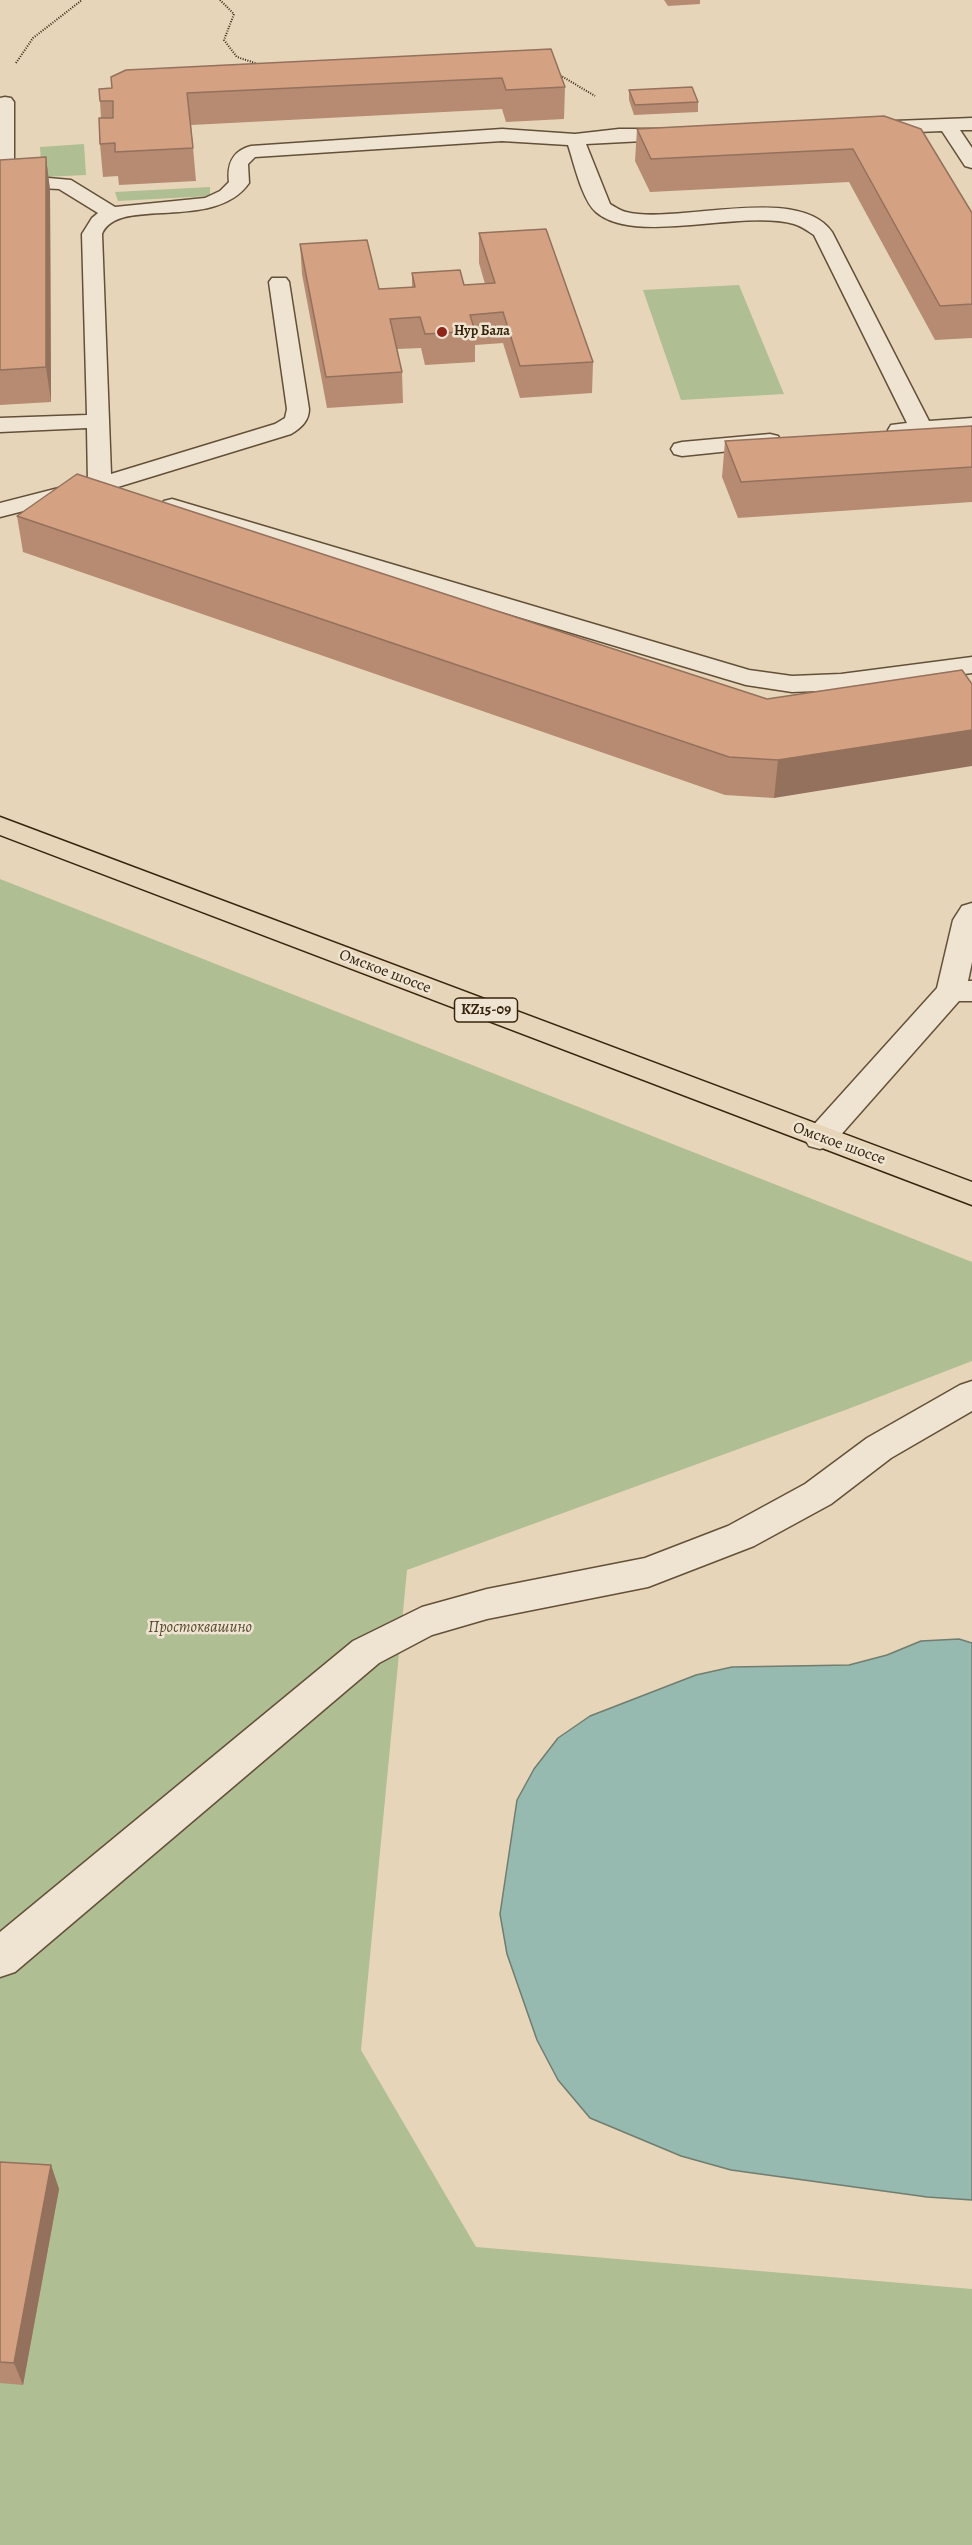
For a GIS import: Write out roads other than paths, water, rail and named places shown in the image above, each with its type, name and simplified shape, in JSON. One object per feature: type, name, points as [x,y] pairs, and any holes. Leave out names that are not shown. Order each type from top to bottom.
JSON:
[{"type":"highway","name":"Омское шоссе","points":[[0,825],[972,1194]]},
{"type":"lane","points":[[5,102],[2,180],[64,184],[112,214]]},
{"type":"lane","points":[[853,128],[972,124]]},
{"type":"lane","points":[[947,125],[972,162]]},
{"type":"lane","points":[[100,484],[92,234],[100,220],[112,214],[217,202],[233,192],[239,183],[238,161],[252,152],[502,135],[575,140],[619,135],[701,132]]},
{"type":"lane","points":[[575,140],[600,204],[614,215],[647,219],[782,215],[803,218],[817,226],[921,428]]},
{"type":"lane","points":[[0,510],[255,439],[293,423],[298,416],[298,409],[279,282]]},
{"type":"lane","points":[[0,425],[98,420]]},
{"type":"lane","points":[[873,432],[972,425]]},
{"type":"lane","points":[[682,449],[790,440]]},
{"type":"lane","points":[[100,484],[746,677],[792,684],[841,682],[972,665]]},
{"type":"lane","points":[[820,1138],[962,991],[967,920],[972,912]]},
{"type":"lane","points":[[0,1958],[366,1652],[422,1623],[487,1604],[648,1572],[741,1536],[818,1494],[879,1448],[972,1394]]},
{"type":"water","points":[[959,1639],[972,1643],[972,2200],[927,2197],[731,2170],[681,2156],[590,2118],[558,2080],[537,2040],[507,1954],[500,1914],[517,1800],[534,1769],[558,1738],[590,1716],[696,1675],[732,1667],[849,1665],[887,1655],[921,1641]]},
{"type":"place","name":"Нур Бала","points":[[442,332]]},
{"type":"park label","name":"Простоквашино","points":[[200,1628]]}]
